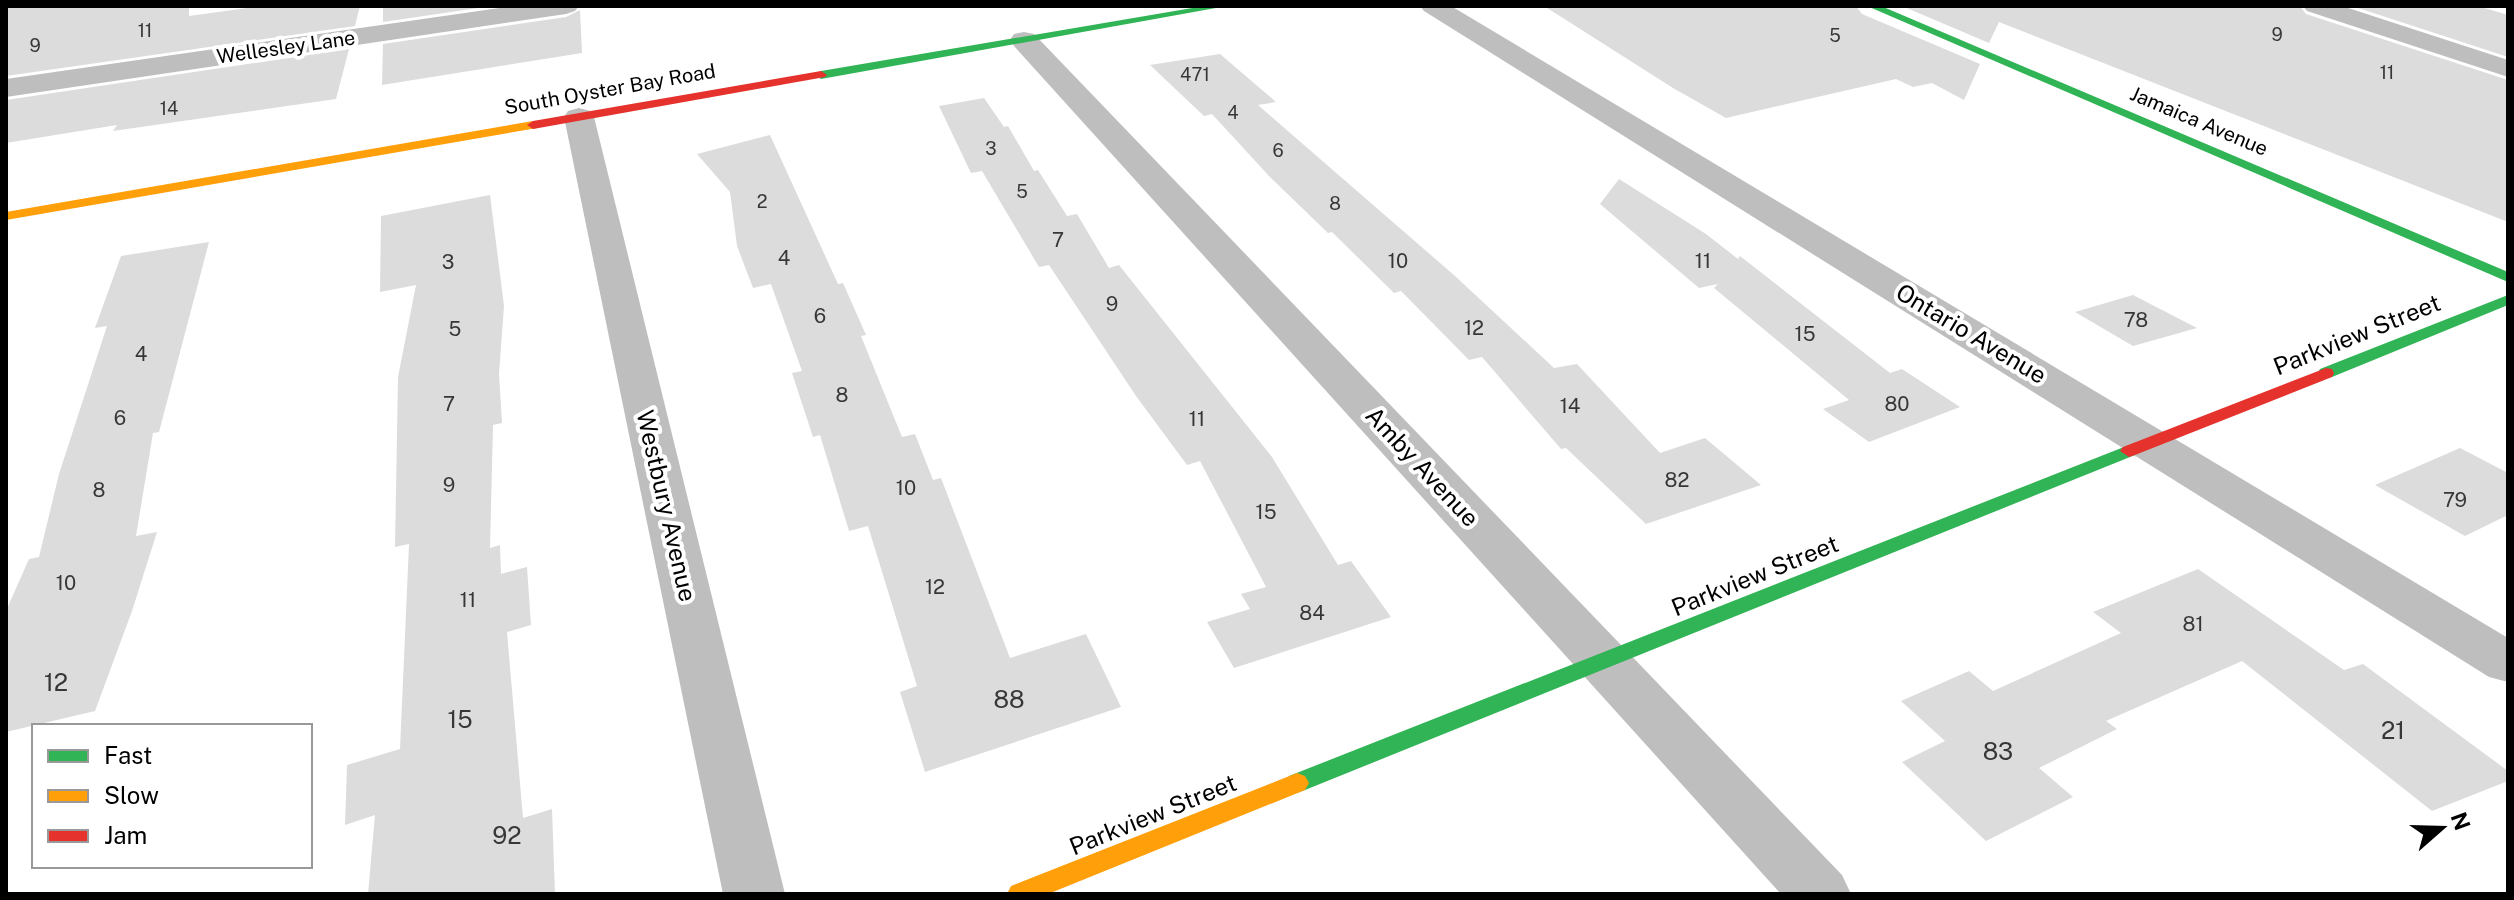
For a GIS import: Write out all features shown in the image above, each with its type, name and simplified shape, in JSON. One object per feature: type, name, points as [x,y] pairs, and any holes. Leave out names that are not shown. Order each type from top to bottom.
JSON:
[{"type":"street","name":"Wellesley Lane","points":[[6,88],[566,6]]},
{"type":"street","name":"South Oyster Bay Road","points":[[8,220],[1222,6]]},
{"type":"street","name":"Ontario Avenue","points":[[1433,6],[2508,663]]},
{"type":"street","name":"Jamaica Avenue","points":[[1872,6],[2508,277]]},
{"type":"street","points":[[2316,6],[2508,69]]},
{"type":"street","name":"Amby Avenue","points":[[1024,40],[1820,894]]},
{"type":"street","name":"Westbury Avenue","points":[[579,117],[754,894]]},
{"type":"street","name":"Parkview Street","points":[[1020,894],[2508,300]]},
{"type":"building","points":[[6,6],[189,6],[189,16],[261,6],[360,6],[355,26],[6,76]]},
{"type":"building","points":[[383,6],[492,6],[383,22]]},
{"type":"building","points":[[1544,6],[1856,6],[1862,14],[1980,64],[1964,100],[1932,83],[1913,87],[1896,79],[1726,118]]},
{"type":"building","points":[[1902,6],[2300,6],[2306,14],[2508,80],[2508,222],[1999,22],[1989,43]]},
{"type":"building","points":[[2352,6],[2478,6],[2508,15],[2508,57]]},
{"type":"building","points":[[580,10],[582,53],[382,85],[383,44],[566,17]]},
{"type":"building","points":[[349,49],[336,99],[113,131],[117,125],[6,143],[6,100]]},
{"type":"building","points":[[1220,54],[1276,102],[1258,105],[1455,276],[1554,368],[1577,364],[1660,453],[1705,438],[1761,485],[1646,524],[1566,448],[1561,449],[1482,357],[1469,360],[1401,291],[1394,293],[1332,232],[1328,233],[1269,176],[1212,114],[1204,116],[1150,65]]},
{"type":"building","points":[[984,98],[1004,127],[1008,126],[1034,171],[1038,170],[1067,216],[1077,214],[1109,268],[1119,265],[1272,457],[1338,565],[1351,561],[1391,617],[1234,668],[1207,622],[1250,609],[1241,594],[1266,587],[1200,461],[1187,465],[1136,396],[1049,265],[1039,267],[982,171],[971,173],[939,106]]},
{"type":"building","points":[[770,135],[838,284],[843,283],[866,335],[861,336],[902,437],[915,434],[933,480],[941,478],[1010,658],[1086,634],[1121,707],[925,772],[900,692],[917,686],[868,526],[849,531],[820,435],[813,437],[792,373],[802,371],[771,284],[753,288],[737,246],[730,192],[697,154]]},
{"type":"building","points":[[1619,179],[1706,234],[1738,259],[1740,256],[1890,373],[1902,369],[1960,407],[1869,442],[1823,409],[1849,400],[1714,288],[1718,284],[1699,288],[1600,204]]},
{"type":"building","points":[[490,195],[504,306],[499,374],[502,423],[493,425],[490,548],[500,545],[501,574],[527,567],[531,625],[507,632],[523,818],[552,809],[555,894],[368,894],[375,815],[345,825],[347,765],[400,749],[409,544],[395,547],[398,377],[416,285],[380,292],[381,216]]},
{"type":"building","points":[[209,242],[159,432],[153,433],[136,536],[157,532],[95,711],[6,732],[6,611],[29,559],[39,557],[59,474],[107,326],[95,328],[121,256]]},
{"type":"building","points":[[2133,295],[2197,328],[2133,346],[2075,312]]},
{"type":"building","points":[[2460,448],[2508,473],[2508,515],[2465,536],[2375,485]]},
{"type":"building","points":[[2198,569],[2344,670],[2363,664],[2508,771],[2508,781],[2432,811],[2242,661],[2106,721],[2117,729],[2039,768],[2073,797],[1986,841],[1902,762],[1945,741],[1901,701],[1969,671],[1993,691],[2121,633],[2093,612]]},
{"type":"traffic: fast","points":[[821,75],[1222,6]]},
{"type":"traffic: fast","points":[[1872,6],[2508,277]]},
{"type":"traffic: fast","points":[[2326,373],[2508,300]]},
{"type":"traffic: fast","points":[[1297,783],[2129,451]]},
{"type":"traffic: slow","points":[[6,216],[533,125]]},
{"type":"traffic: slow","points":[[1020,894],[1297,783]]},
{"type":"traffic: jam","points":[[533,125],[821,75]]},
{"type":"traffic: jam","points":[[2129,451],[2326,373]]}]
